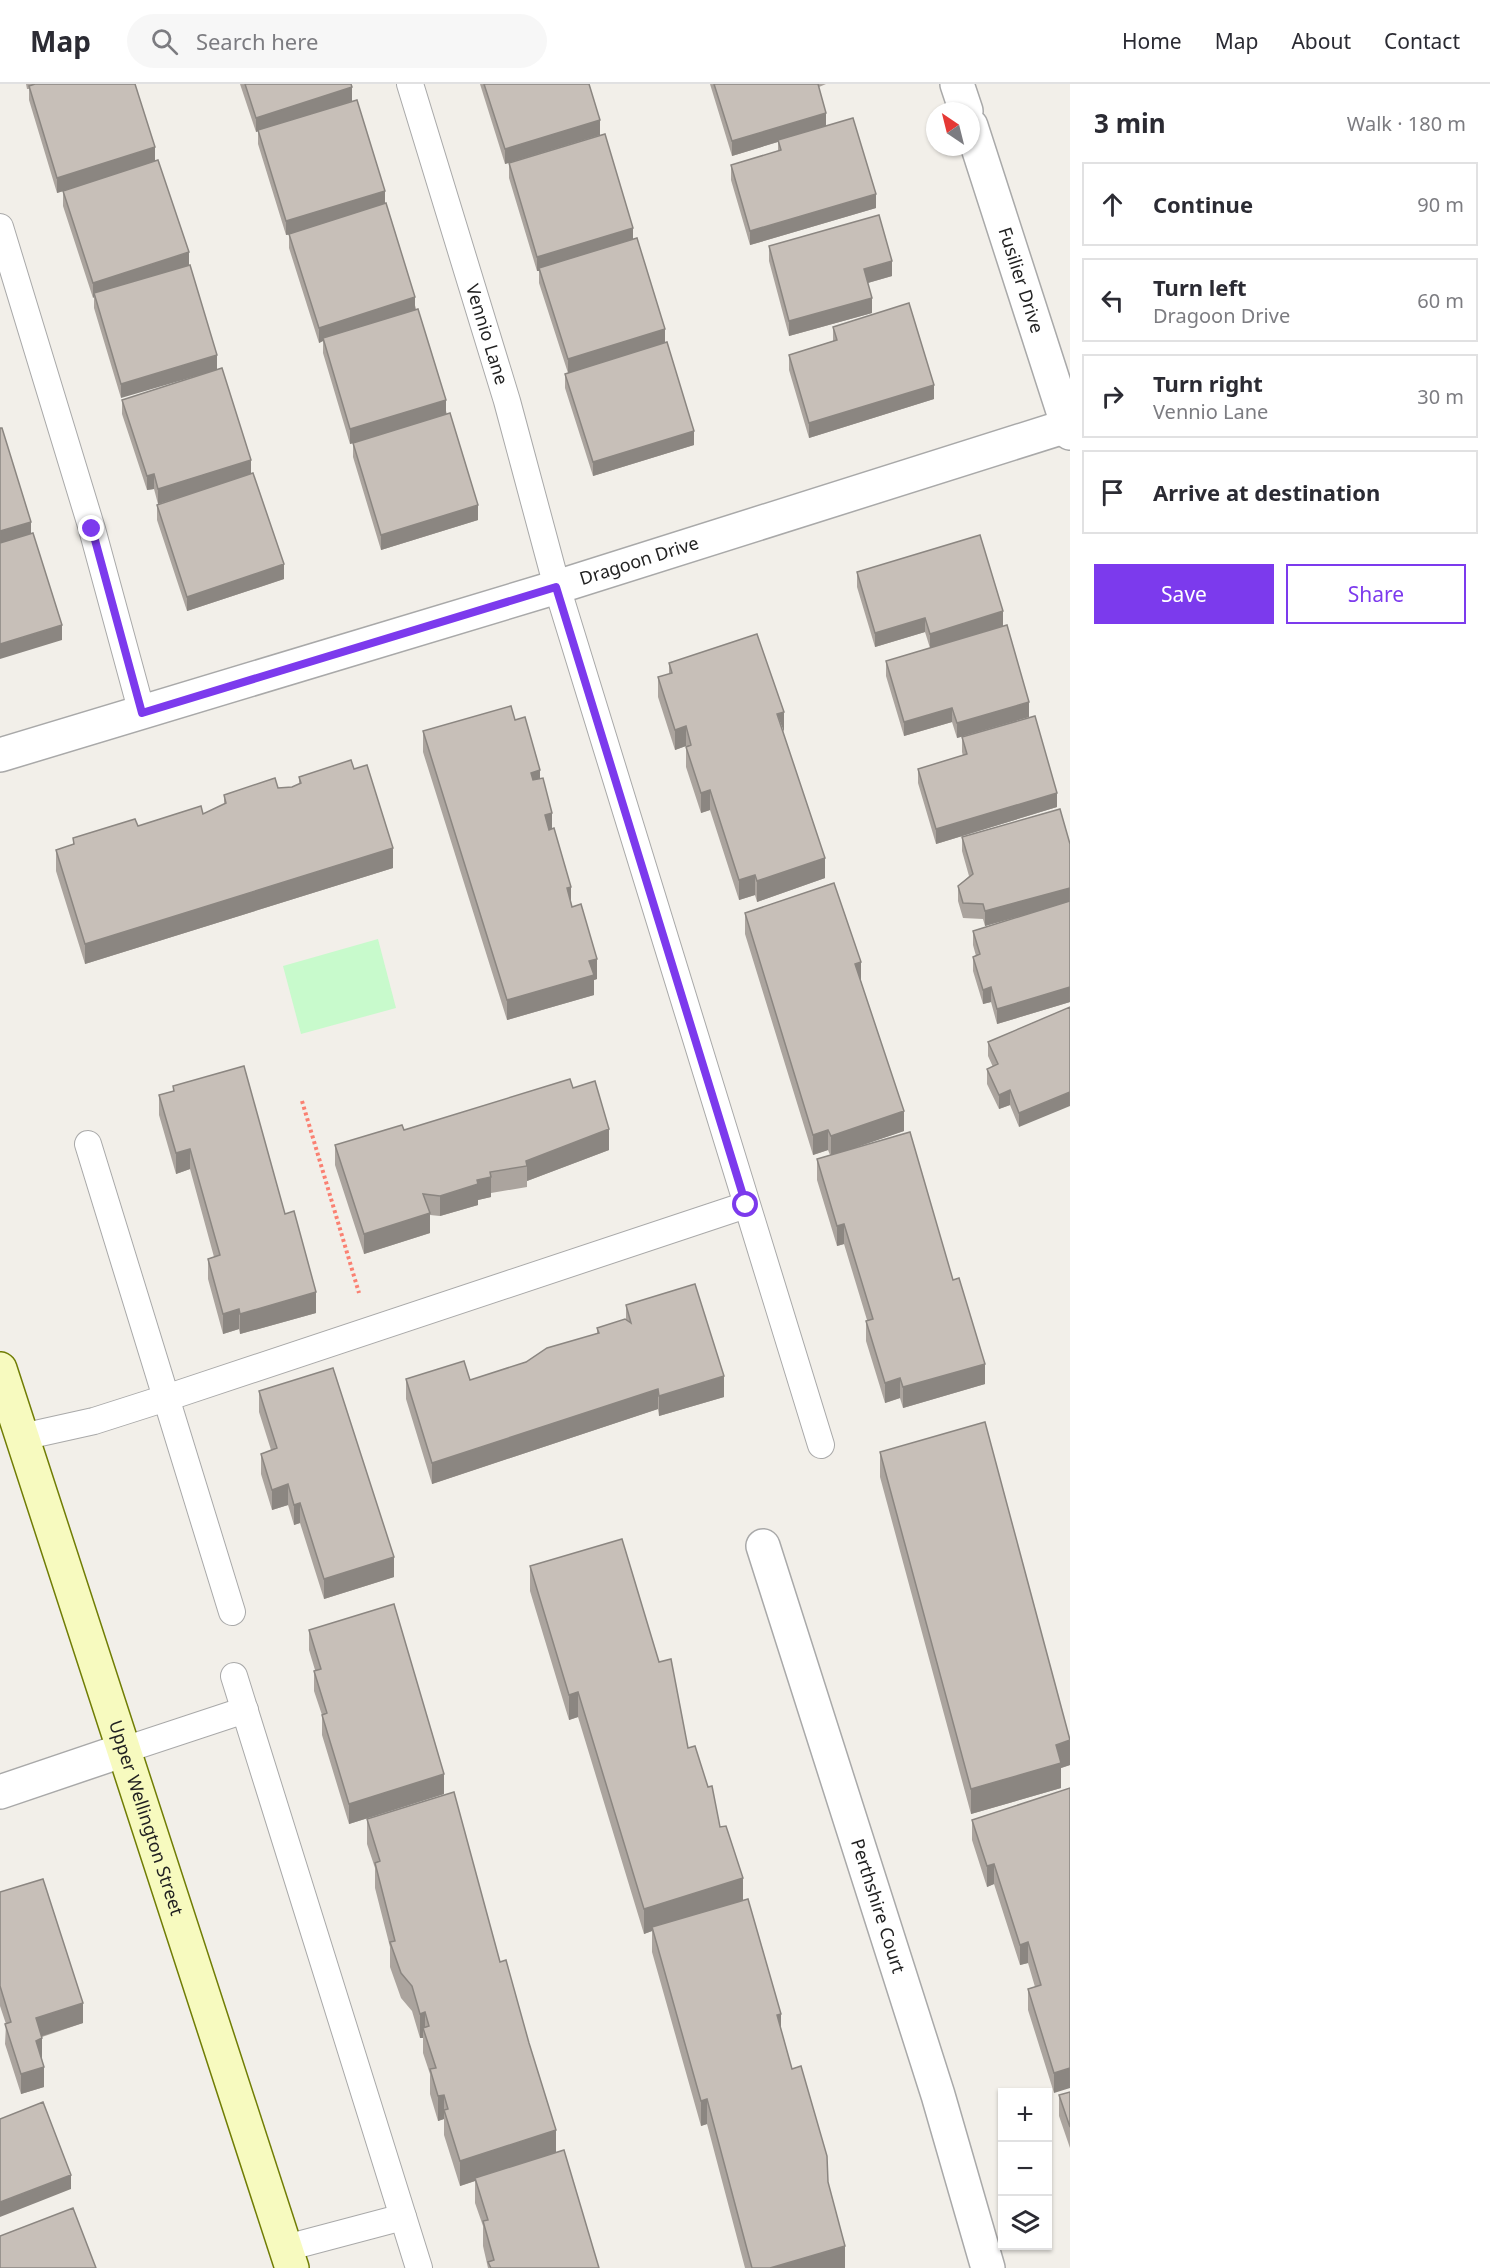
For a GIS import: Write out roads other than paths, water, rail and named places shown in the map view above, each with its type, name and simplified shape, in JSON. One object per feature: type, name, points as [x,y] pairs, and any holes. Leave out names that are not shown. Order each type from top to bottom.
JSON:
[{"type":"main road","name":"Upper Wellington Street","points":[[0,1369],[289,2258]]},
{"type":"street","points":[[957,84],[963,102]]},
{"type":"street","name":"Fusilier Drive","points":[[980,154],[1069,428]]},
{"type":"street","name":"Dragoon Drive","points":[[0,755],[556,587],[1069,428]]},
{"type":"street","name":"Perthshire Court","points":[[763,1546],[938,2095],[988,2268]]},
{"type":"street","points":[[0,1792],[124,1750]]},
{"type":"lane","name":"Vennio Lane","points":[[410,84],[507,401],[556,587],[821,1445]]},
{"type":"lane","points":[[0,227],[92,529],[142,713]]},
{"type":"lane","points":[[88,1144],[232,1612]]},
{"type":"lane","points":[[22,1437],[94,1421],[166,1398],[746,1205]]},
{"type":"lane","points":[[234,1676],[419,2268]]},
{"type":"lane","points":[[124,1750],[245,1710]]},
{"type":"lane","points":[[289,2258],[403,2217]]}]
